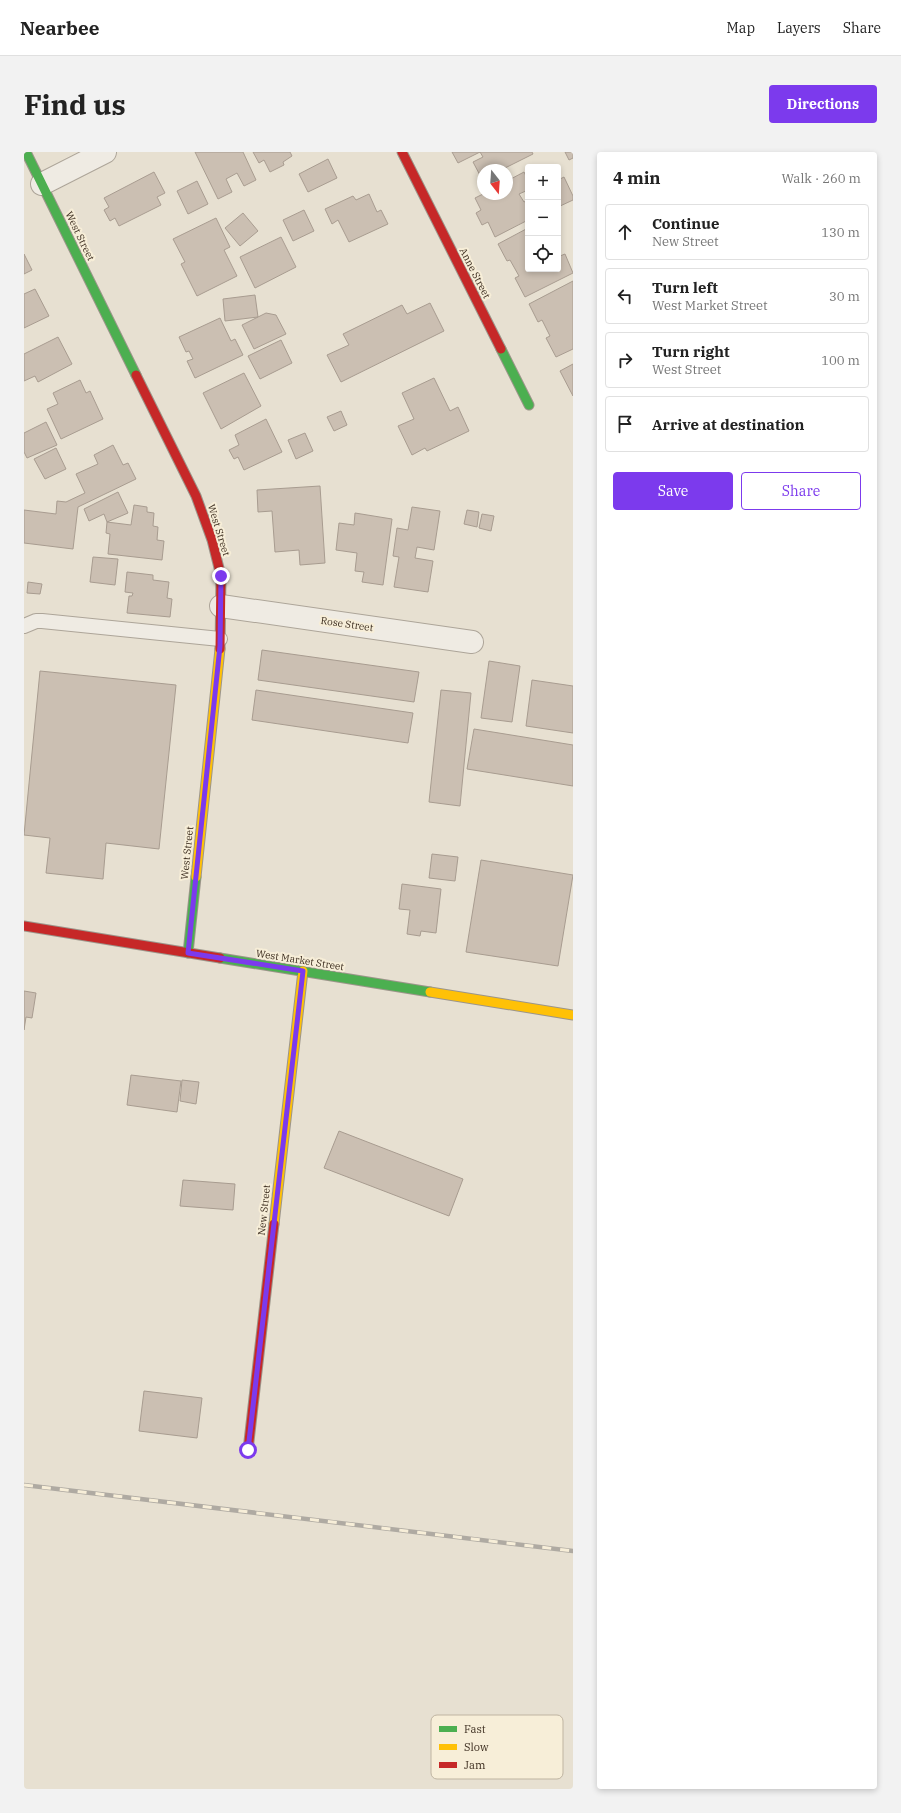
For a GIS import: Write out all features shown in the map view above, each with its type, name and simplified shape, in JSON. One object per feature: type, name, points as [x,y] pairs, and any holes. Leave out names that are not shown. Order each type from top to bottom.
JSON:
[{"type":"street","name":"West Street","points":[[26,152],[196,496],[212,540],[221,576],[220,640],[188,953]]},
{"type":"street","points":[[42,184],[105,152]]},
{"type":"street","name":"Anne Street","points":[[402,152],[529,405]]},
{"type":"street","name":"Rose Street","points":[[221,606],[472,642]]},
{"type":"street","name":"West Market Street","points":[[24,926],[573,1015]]},
{"type":"street","name":"New Street","points":[[248,1450],[303,971]]},
{"type":"lane","points":[[24,626],[36,621],[42,621],[220,640]]},
{"type":"building","points":[[195,152],[243,152],[256,180],[244,186],[237,173],[226,179],[232,192],[218,199]]},
{"type":"building","points":[[253,152],[290,152],[292,156],[283,162],[284,165],[270,172],[264,160],[259,163]]},
{"type":"building","points":[[452,152],[480,152],[458,163]]},
{"type":"building","points":[[480,152],[532,152],[533,154],[513,164],[477,164],[477,170],[473,162],[483,157]]},
{"type":"building","points":[[565,152],[573,152],[573,158],[569,160]]},
{"type":"building","points":[[328,159],[337,178],[308,192],[299,174]]},
{"type":"building","points":[[154,172],[165,193],[157,197],[161,205],[119,226],[115,218],[110,221],[104,210],[109,207],[104,198]]},
{"type":"building","points":[[524,172],[525,174],[525,191],[519,194],[525,202],[525,222],[495,237],[488,222],[482,225],[476,213],[481,210],[475,198],[477,197],[477,200],[513,200],[513,178]]},
{"type":"building","points":[[564,177],[573,196],[573,200],[561,206],[561,200],[561,178]]},
{"type":"building","points":[[197,181],[208,204],[188,214],[177,191]]},
{"type":"building","points":[[369,194],[377,212],[381,210],[388,224],[349,242],[338,220],[332,224],[325,209],[353,196],[356,200]]},
{"type":"building","points":[[304,210],[314,231],[293,241],[283,220]]},
{"type":"building","points":[[243,213],[258,231],[240,246],[225,228]]},
{"type":"building","points":[[216,218],[230,247],[224,250],[237,276],[197,296],[181,264],[185,262],[173,239]]},
{"type":"building","points":[[525,230],[525,272],[561,272],[561,256],[565,254],[573,273],[525,297],[515,278],[519,276],[510,260],[507,261],[498,244]]},
{"type":"building","points":[[281,237],[296,267],[255,288],[240,257]]},
{"type":"building","points":[[24,254],[32,270],[24,274]]},
{"type":"building","points":[[573,281],[573,349],[556,357],[546,338],[550,336],[542,320],[538,322],[529,304]]},
{"type":"building","points":[[35,289],[49,316],[24,328],[24,294]]},
{"type":"building","points":[[255,295],[258,317],[225,321],[223,299]]},
{"type":"building","points":[[430,303],[444,331],[341,382],[327,355],[349,345],[343,334],[402,305],[407,314]]},
{"type":"building","points":[[266,313],[276,315],[286,334],[254,349],[242,325]]},
{"type":"building","points":[[220,318],[231,341],[235,339],[243,355],[195,378],[187,361],[193,359],[189,351],[186,352],[179,337]]},
{"type":"building","points":[[58,337],[72,364],[38,382],[35,376],[24,381],[24,354]]},
{"type":"building","points":[[281,340],[292,363],[260,379],[248,356]]},
{"type":"building","points":[[573,364],[573,396],[560,371]]},
{"type":"building","points":[[244,373],[261,406],[221,429],[203,393]]},
{"type":"building","points":[[434,378],[450,411],[458,407],[469,431],[427,451],[425,448],[412,455],[398,426],[414,419],[402,393]]},
{"type":"building","points":[[80,380],[86,393],[90,391],[103,419],[61,439],[47,409],[58,404],[53,393]]},
{"type":"building","points":[[341,411],[347,425],[334,431],[327,417]]},
{"type":"building","points":[[266,419],[282,452],[244,470],[238,457],[234,459],[229,450],[239,445],[235,435]]},
{"type":"building","points":[[46,422],[57,445],[27,458],[24,452],[24,433]]},
{"type":"building","points":[[305,433],[313,451],[296,459],[288,440]]},
{"type":"building","points":[[113,445],[123,465],[128,463],[136,479],[78,507],[73,549],[24,543],[24,510],[56,514],[57,501],[66,502],[85,493],[76,474],[98,464],[94,455]]},
{"type":"building","points":[[56,448],[66,469],[45,479],[34,459]]},
{"type":"building","points":[[320,486],[325,563],[300,565],[299,550],[275,552],[272,511],[258,512],[257,490]]},
{"type":"building","points":[[118,492],[128,513],[107,522],[104,514],[89,521],[84,509]]},
{"type":"building","points":[[134,505],[147,507],[147,512],[154,513],[153,526],[158,527],[157,540],[164,541],[162,560],[108,554],[110,534],[106,533],[107,522],[131,525]]},
{"type":"building","points":[[412,507],[440,511],[434,550],[417,547],[415,558],[433,561],[428,592],[394,587],[399,557],[393,556],[397,528],[408,530]]},
{"type":"building","points":[[467,510],[479,512],[477,527],[464,524]]},
{"type":"building","points":[[355,513],[392,519],[383,585],[362,582],[364,572],[355,571],[357,553],[336,550],[339,523],[354,525]]},
{"type":"building","points":[[482,514],[494,516],[491,531],[479,528]]},
{"type":"building","points":[[93,557],[118,559],[115,585],[90,582]]},
{"type":"building","points":[[127,572],[153,575],[153,580],[169,582],[167,598],[172,599],[170,617],[127,613],[129,596],[132,596],[133,593],[125,592]]},
{"type":"building","points":[[28,582],[42,584],[40,594],[27,593]]},
{"type":"building","points":[[262,650],[419,672],[414,702],[258,680]]},
{"type":"building","points":[[489,661],[520,666],[512,722],[481,718]]},
{"type":"building","points":[[40,671],[176,685],[159,849],[106,843],[103,879],[46,873],[50,838],[24,835]]},
{"type":"building","points":[[532,680],[573,686],[573,733],[526,726]]},
{"type":"building","points":[[256,690],[413,713],[408,743],[252,720]]},
{"type":"building","points":[[441,690],[471,693],[460,806],[429,802]]},
{"type":"building","points":[[474,729],[573,745],[573,786],[467,769]]},
{"type":"building","points":[[432,854],[458,857],[455,881],[429,878]]},
{"type":"building","points":[[481,860],[573,875],[558,966],[466,952]]},
{"type":"building","points":[[402,884],[441,889],[436,933],[421,931],[420,936],[407,934],[410,910],[399,909]]},
{"type":"building","points":[[24,991],[36,993],[32,1018],[26,1017],[24,1030]]},
{"type":"building","points":[[131,1075],[181,1081],[177,1112],[127,1105]]},
{"type":"building","points":[[182,1080],[199,1082],[196,1104],[180,1101]]},
{"type":"building","points":[[339,1131],[463,1179],[449,1216],[324,1168]]},
{"type":"building","points":[[183,1180],[235,1184],[233,1210],[180,1206]]},
{"type":"building","points":[[144,1391],[202,1398],[197,1438],[139,1431]]},
{"type":"railway","points":[[24,1485],[573,1551]]},
{"type":"traffic: fast","points":[[26,152],[136,375]]},
{"type":"traffic: fast","points":[[501,349],[529,405]]},
{"type":"traffic: fast","points":[[188,953],[196,877]]},
{"type":"traffic: fast","points":[[220,958],[430,992]]},
{"type":"traffic: slow","points":[[196,877],[220,649]]},
{"type":"traffic: slow","points":[[274,1224],[303,971]]},
{"type":"traffic: slow","points":[[430,992],[573,1015]]},
{"type":"traffic: jam","points":[[402,152],[501,349]]},
{"type":"traffic: jam","points":[[136,375],[196,496],[212,540],[221,576],[220,649]]},
{"type":"traffic: jam","points":[[24,926],[220,958]]},
{"type":"traffic: jam","points":[[248,1450],[274,1224]]},
{"type":"route","points":[[221,576],[220,646],[188,953],[303,971],[248,1450]]}]
